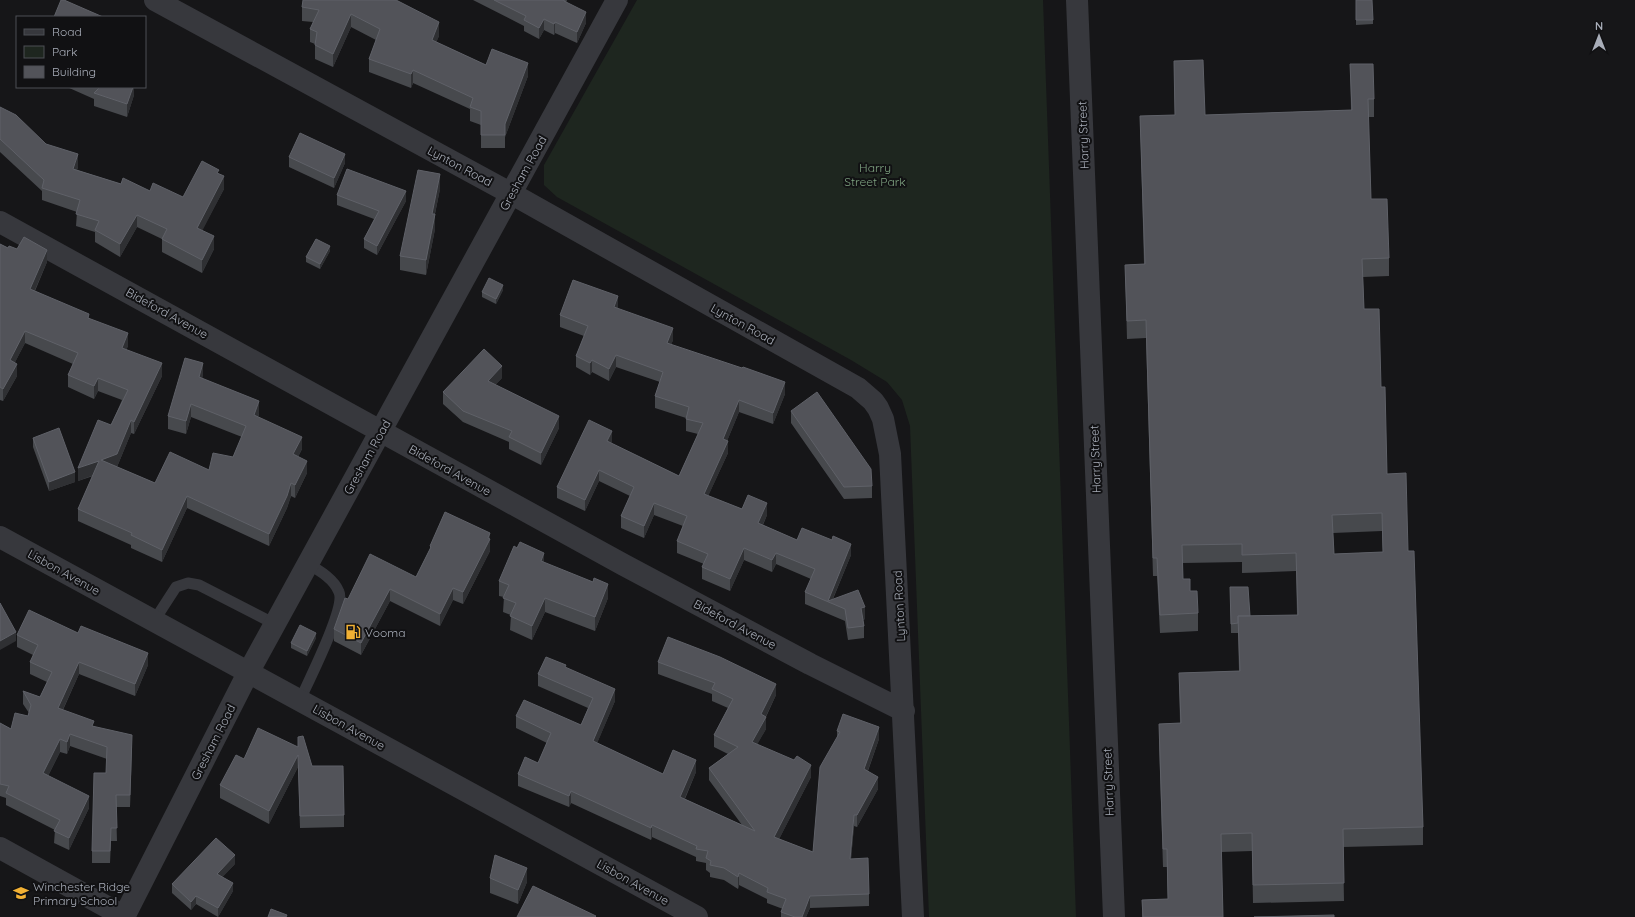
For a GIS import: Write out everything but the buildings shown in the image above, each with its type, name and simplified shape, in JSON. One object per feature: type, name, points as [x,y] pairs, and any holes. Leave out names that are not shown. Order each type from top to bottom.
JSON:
[{"type":"street","name":"Lynton Road","points":[[154,0],[512,194],[858,388],[873,401],[883,419],[890,454],[904,711],[913,917]]},
{"type":"street","name":"Gresham Road","points":[[124,917],[248,673],[617,0]]},
{"type":"street","name":"Harry Street","points":[[1077,0],[1114,917]]},
{"type":"street","name":"Bideford Avenue","points":[[0,222],[381,432],[810,664],[904,711]]},
{"type":"street","name":"Lisbon Avenue","points":[[0,537],[697,917]]},
{"type":"street","points":[[0,848],[124,917]]},
{"type":"lane","points":[[300,700],[324,648],[341,600],[339,592],[328,577],[308,564]]},
{"type":"lane","points":[[154,621],[176,587],[188,582],[200,585],[275,624]]},
{"type":"green space","name":"Harry Street Park","points":[[637,0],[1043,0],[1076,917],[929,917],[910,426],[902,400],[887,382],[851,360],[557,197],[544,185],[544,165]]},
{"type":"place","name":"Vooma","points":[[353,632]]},
{"type":"place","name":"Winchester Ridge Primary School","points":[[21,893]]}]
